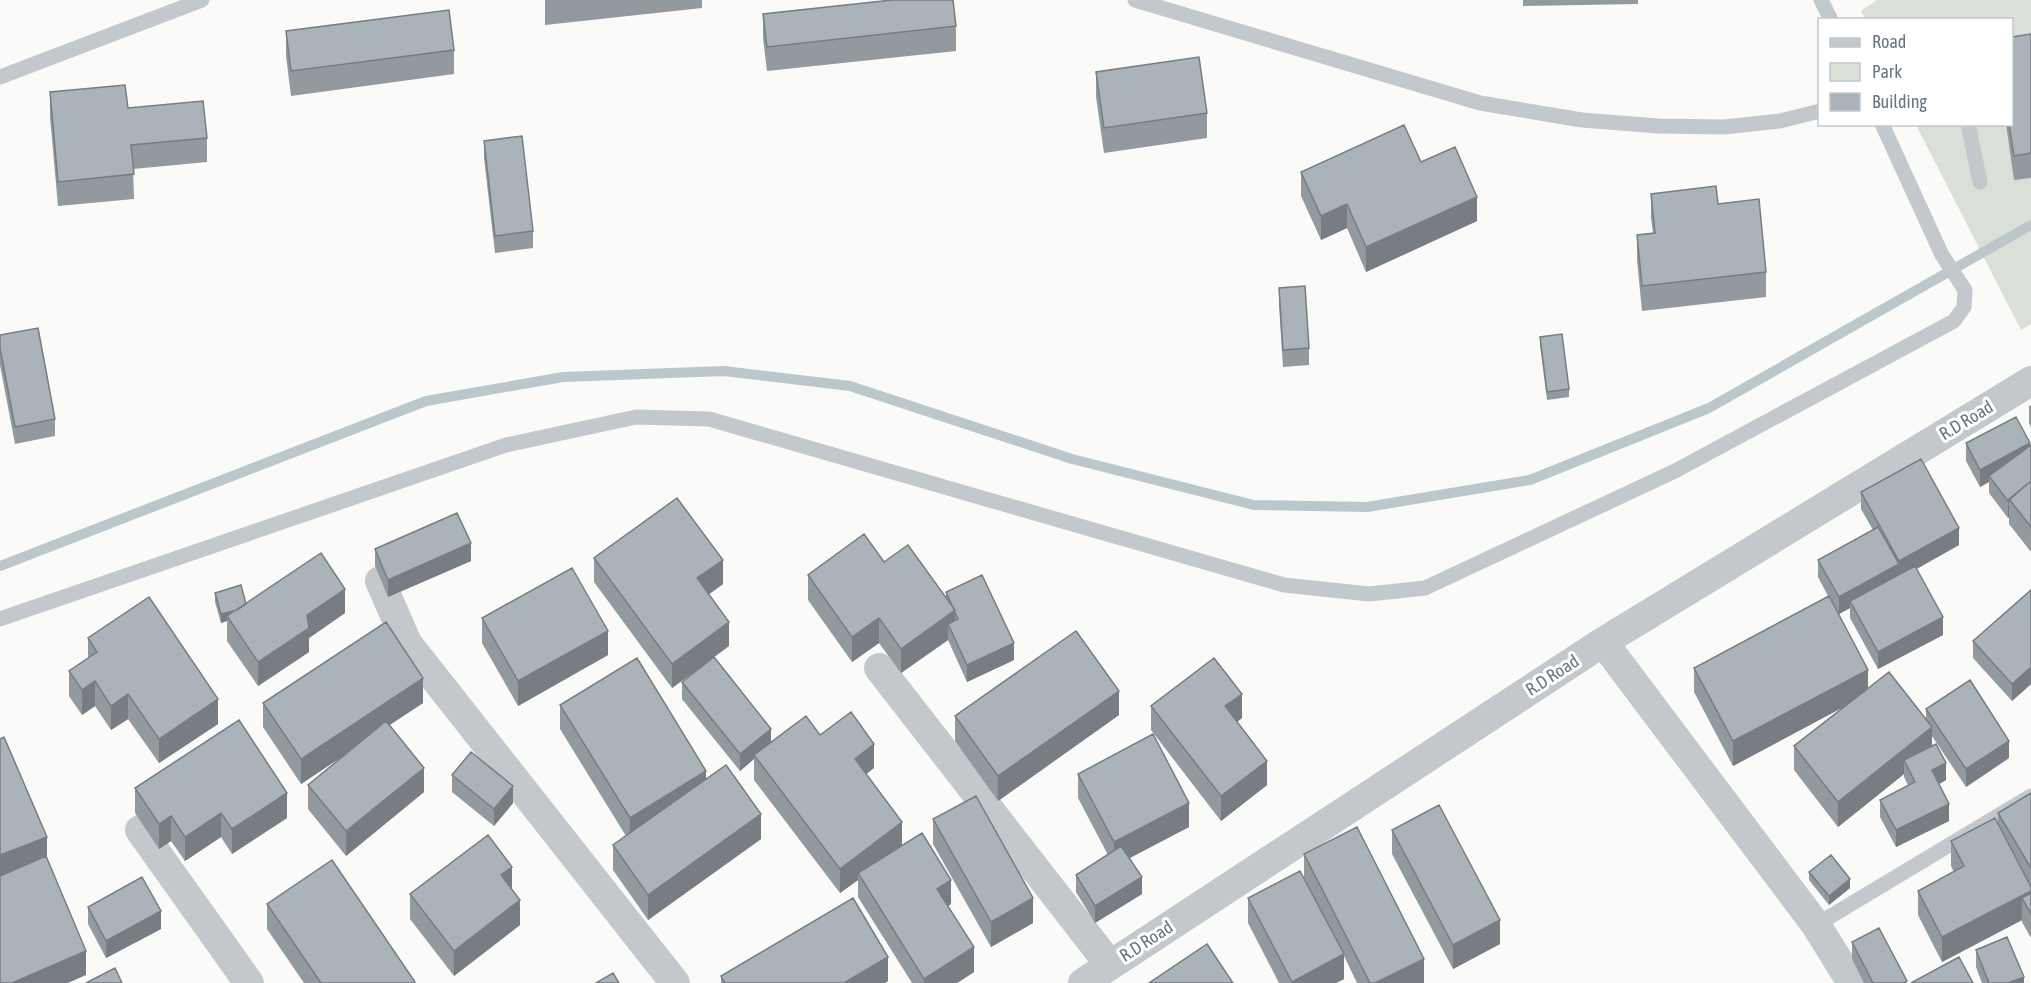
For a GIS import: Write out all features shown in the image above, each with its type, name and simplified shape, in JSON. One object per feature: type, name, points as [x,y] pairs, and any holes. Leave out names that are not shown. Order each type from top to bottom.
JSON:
[{"type":"street","name":"R.D Road","points":[[1083,983],[1603,642],[2031,381]]},
{"type":"street","points":[[380,581],[407,643],[675,983]]},
{"type":"street","points":[[1603,642],[1816,925],[1852,983]]},
{"type":"street","points":[[879,668],[1110,964]]},
{"type":"street","points":[[140,830],[249,983]]},
{"type":"lane","points":[[0,77],[202,0]]},
{"type":"lane","points":[[1135,0],[1480,103],[1571,118],[1658,126],[1724,127],[1780,121],[1818,112]]},
{"type":"lane","points":[[1821,0],[1830,18]]},
{"type":"lane","points":[[0,619],[506,445],[636,417],[709,419],[1284,585],[1369,594],[1425,588],[1675,471],[1954,321],[1964,307],[1965,290],[1942,255],[1883,126]]},
{"type":"lane","points":[[1968,126],[1980,182]]},
{"type":"lane","points":[[1816,925],[2031,796]]},
{"type":"green space","points":[[1877,0],[2031,0],[2031,324],[2021,330],[1917,126],[2013,126],[2013,18],[1864,18],[1861,11]]},
{"type":"building","points":[[892,0],[953,0],[956,26],[767,47],[763,14]]},
{"type":"building","points":[[449,10],[454,50],[291,71],[286,31]]},
{"type":"building","points":[[2031,34],[2031,153],[2014,156],[2009,126],[2013,126],[2013,37]]},
{"type":"building","points":[[1199,57],[1207,113],[1104,128],[1096,72]]},
{"type":"building","points":[[125,85],[128,108],[203,101],[207,138],[131,145],[134,174],[58,182],[50,92]]},
{"type":"building","points":[[1404,125],[1421,162],[1455,147],[1477,197],[1366,247],[1347,204],[1321,216],[1301,172]]},
{"type":"building","points":[[522,136],[533,231],[495,236],[484,141]]},
{"type":"building","points":[[1716,186],[1718,204],[1759,199],[1766,272],[1642,286],[1637,235],[1655,233],[1651,194]]},
{"type":"building","points":[[1305,286],[1309,348],[1283,350],[1279,288]]},
{"type":"building","points":[[38,328],[55,419],[15,427],[0,348],[0,335]]},
{"type":"building","points":[[1562,334],[1569,389],[1547,392],[1540,337]]},
{"type":"building","points":[[2016,417],[2030,443],[1980,470],[1966,443]]},
{"type":"building","points":[[2031,445],[2031,481],[2008,501],[1989,476]]},
{"type":"building","points":[[1921,459],[1959,528],[1899,561],[1861,492]]},
{"type":"building","points":[[2031,481],[2031,527],[2009,499]]},
{"type":"building","points":[[677,498],[723,560],[697,578],[729,622],[672,664],[594,558]]},
{"type":"building","points":[[457,513],[471,543],[388,580],[375,549]]},
{"type":"building","points":[[1878,527],[1899,564],[1839,597],[1818,560]]},
{"type":"building","points":[[864,534],[884,562],[908,545],[955,610],[901,649],[879,618],[852,637],[808,575]]},
{"type":"building","points":[[321,553],[345,589],[307,615],[309,628],[258,662],[227,616]]},
{"type":"building","points":[[1915,566],[1943,617],[1878,652],[1850,601]]},
{"type":"building","points":[[572,568],[608,631],[518,681],[482,618]]},
{"type":"building","points":[[982,575],[1014,643],[967,665],[948,624],[958,619],[946,592]]},
{"type":"building","points":[[241,585],[246,604],[237,610],[221,614],[215,593]]},
{"type":"building","points":[[2031,590],[2031,667],[2012,684],[1973,641]]},
{"type":"building","points":[[1829,596],[1868,670],[1733,741],[1694,668]]},
{"type":"building","points":[[149,597],[218,699],[159,739],[128,694],[111,706],[95,681],[82,690],[69,671],[97,652],[88,638]]},
{"type":"building","points":[[386,622],[423,678],[301,759],[263,703]]},
{"type":"building","points":[[1076,631],[1119,691],[998,776],[955,716]]},
{"type":"building","points":[[714,657],[771,729],[740,754],[682,682]]},
{"type":"building","points":[[637,658],[706,771],[630,818],[560,705]]},
{"type":"building","points":[[1214,658],[1242,694],[1225,706],[1267,761],[1221,796],[1151,706]]},
{"type":"building","points":[[1889,672],[1932,727],[1838,802],[1794,746]]},
{"type":"building","points":[[1970,680],[2009,741],[1966,769],[1926,709]]},
{"type":"building","points":[[851,712],[874,744],[855,759],[902,822],[840,869],[754,755],[806,716],[820,735]]},
{"type":"building","points":[[239,720],[287,793],[232,829],[221,813],[185,837],[171,816],[159,824],[135,788]]},
{"type":"building","points":[[386,721],[424,768],[346,831],[308,785]]},
{"type":"building","points":[[1153,734],[1189,803],[1114,842],[1078,774]]},
{"type":"building","points":[[4,737],[47,837],[0,855],[0,739]]},
{"type":"building","points":[[1936,744],[1946,763],[1932,770],[1949,804],[1896,830],[1880,800],[1915,782],[1904,760]]},
{"type":"building","points":[[471,752],[513,786],[494,809],[452,775]]},
{"type":"building","points":[[726,765],[761,814],[648,895],[613,845]]},
{"type":"building","points":[[2031,793],[2031,868],[1998,813]]},
{"type":"building","points":[[976,796],[1033,898],[991,922],[933,819]]},
{"type":"building","points":[[1439,805],[1500,920],[1453,945],[1392,830]]},
{"type":"building","points":[[1995,818],[2031,891],[1942,937],[1918,891],[1964,866],[1951,841]]},
{"type":"building","points":[[1357,827],[1424,959],[1375,983],[1370,983],[1304,854]]},
{"type":"building","points":[[922,833],[951,880],[937,889],[974,947],[924,979],[858,873]]},
{"type":"building","points":[[488,835],[512,867],[501,875],[520,900],[454,951],[410,894]]},
{"type":"building","points":[[1121,846],[1142,877],[1095,906],[1076,875]]},
{"type":"building","points":[[1831,855],[1850,879],[1829,896],[1809,872]]},
{"type":"building","points":[[46,856],[86,951],[12,983],[0,983],[0,876]]},
{"type":"building","points":[[332,860],[414,983],[321,983],[267,904]]},
{"type":"building","points":[[1300,871],[1344,954],[1292,982],[1248,898]]},
{"type":"building","points":[[142,877],[161,911],[106,941],[88,907]]},
{"type":"building","points":[[2031,893],[2031,914],[2022,898]]},
{"type":"building","points":[[853,898],[888,957],[844,983],[725,983],[721,976]]},
{"type":"building","points":[[1879,928],[1907,981],[1903,983],[1873,983],[1852,942]]},
{"type":"building","points":[[2007,937],[2024,977],[2008,983],[1989,983],[1976,950]]},
{"type":"building","points":[[1207,944],[1233,983],[1149,983]]},
{"type":"building","points":[[1959,957],[1973,983],[1911,983]]},
{"type":"building","points":[[115,968],[122,983],[86,983]]},
{"type":"building","points":[[613,973],[619,983],[596,983]]},
{"type":"waterway","points":[[0,566],[426,401],[563,377],[724,371],[850,386],[1072,459],[1254,505],[1367,507],[1530,480],[1709,408],[2031,225]]}]
